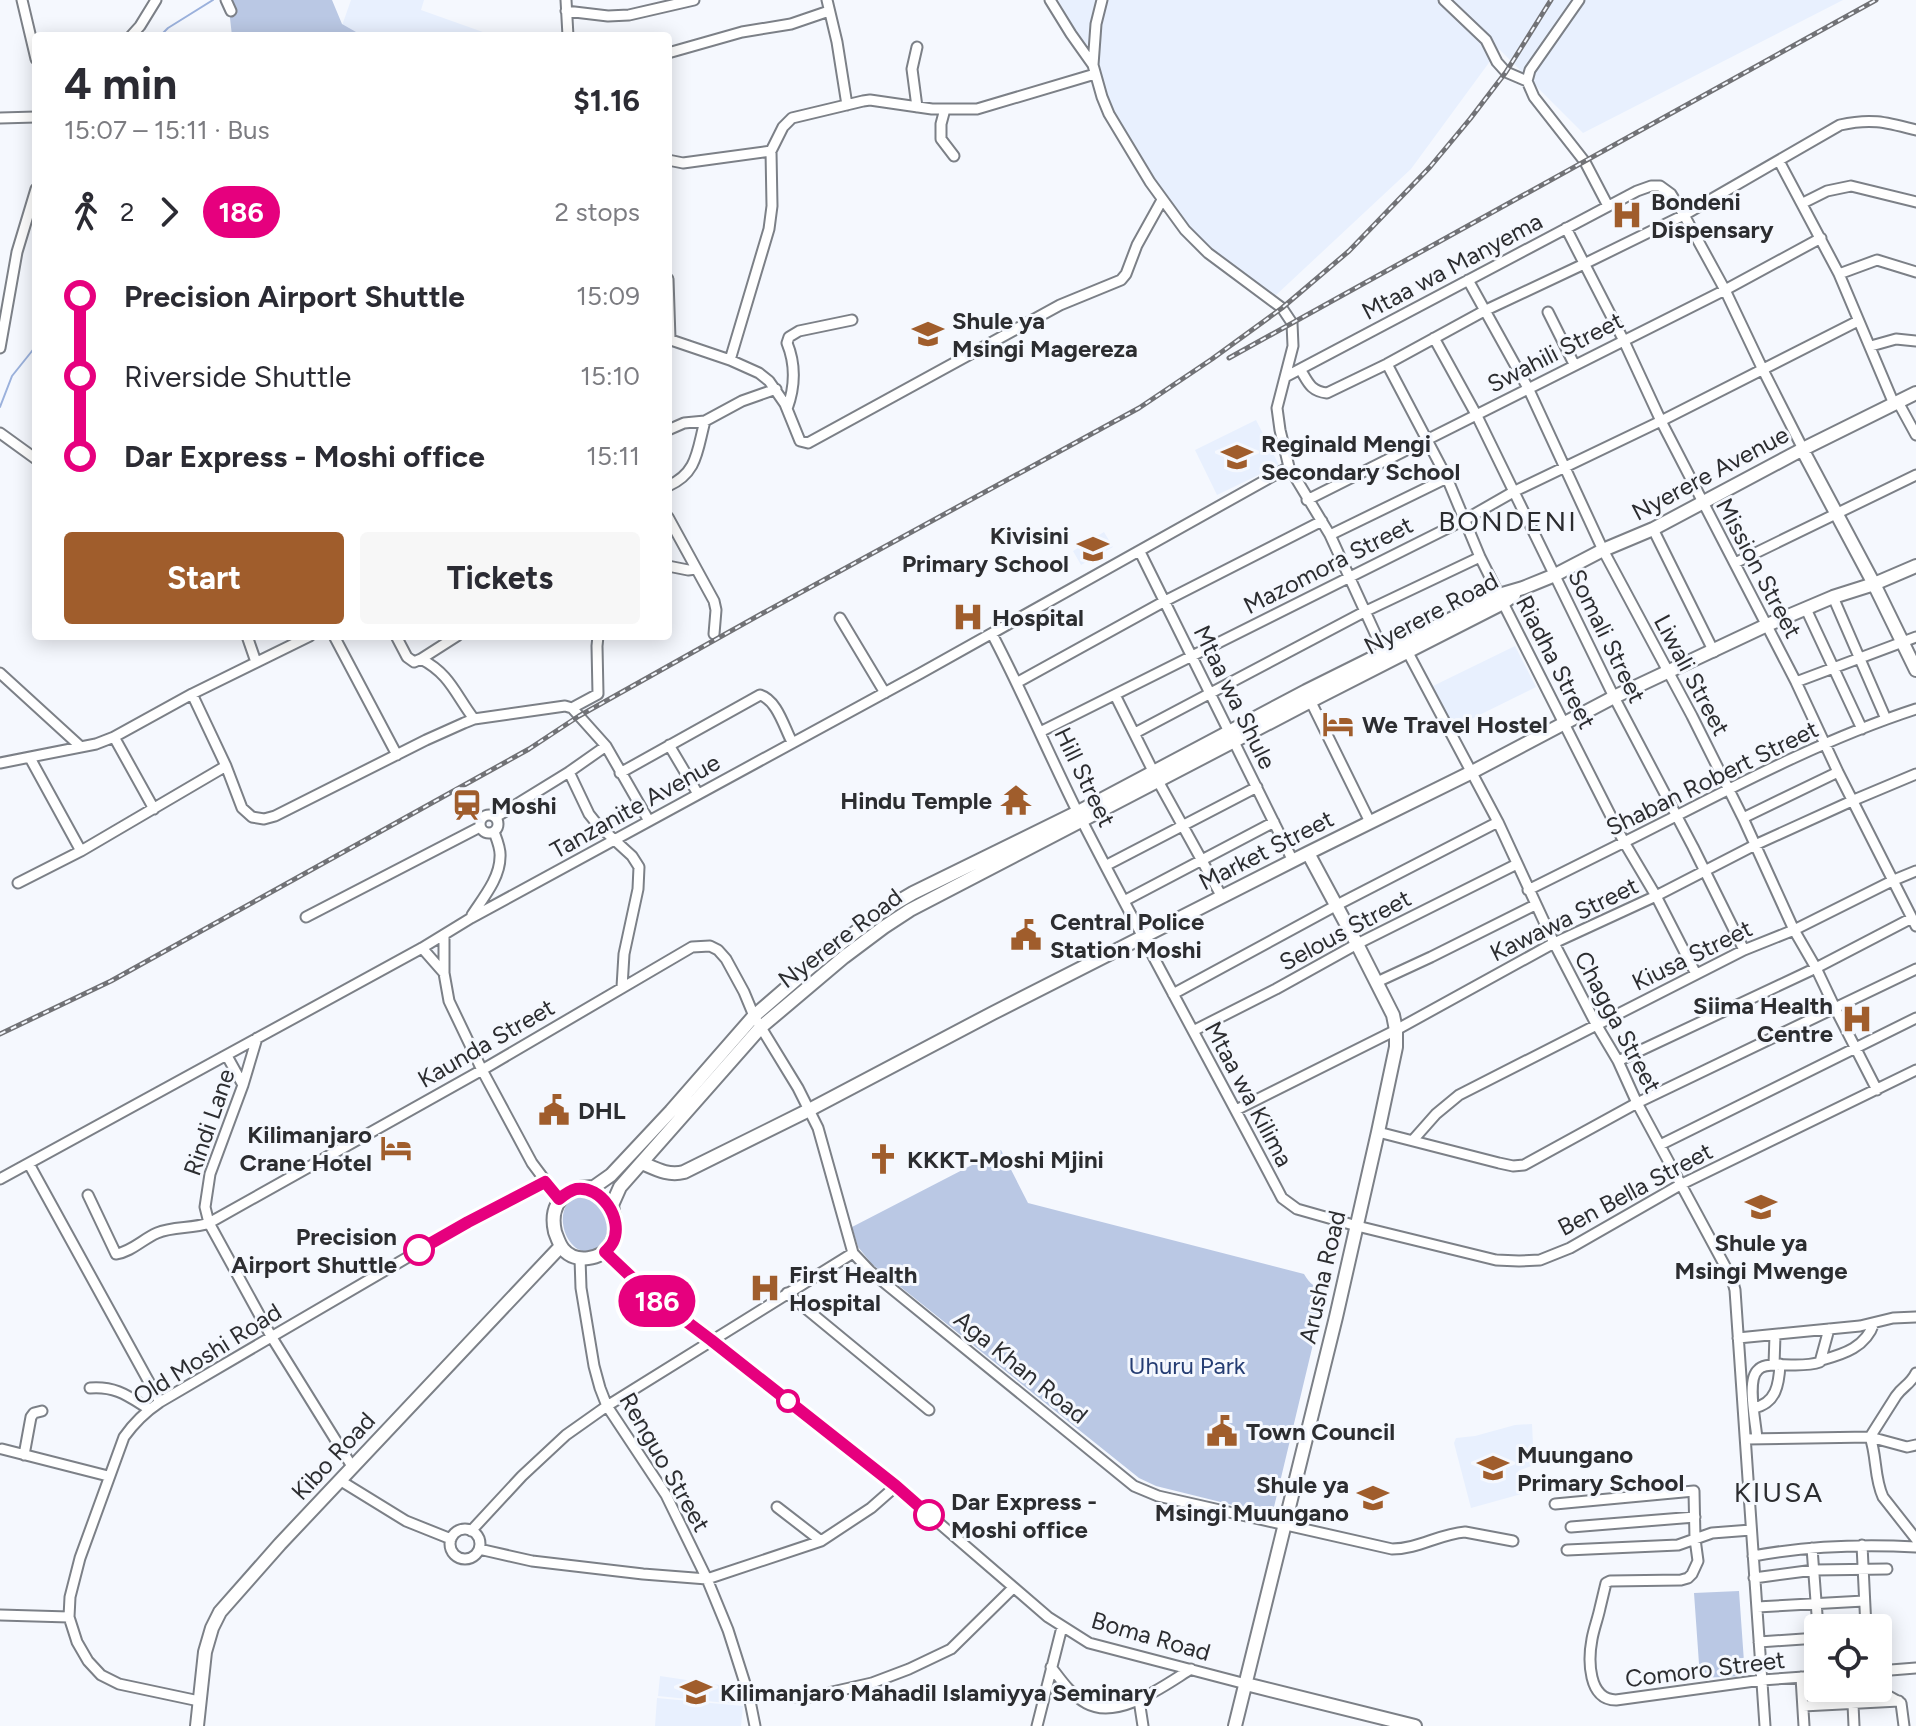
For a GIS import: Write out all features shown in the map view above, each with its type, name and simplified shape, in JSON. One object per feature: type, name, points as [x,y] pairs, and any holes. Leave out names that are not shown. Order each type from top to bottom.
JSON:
[{"type":"main road","name":"Nyerere Avenue","points":[[1523,588],[1653,529],[1916,393]]},
{"type":"main road","points":[[1803,449],[1916,670]]},
{"type":"main road","name":"Market Street","points":[[642,1163],[675,1175],[684,1172],[1614,697],[1767,625],[1916,566]]},
{"type":"main road","name":"Nyerere Road","points":[[579,1188],[594,1187],[611,1175],[813,965],[884,910],[913,893],[1080,816],[1523,588]]},
{"type":"main road","name":"Arusha Road","points":[[1235,1726],[1357,1226],[1395,1055],[1393,1015],[1308,853]]},
{"type":"main road","name":"Nyerere Road","points":[[614,1218],[612,1205],[620,1187],[758,1022]]},
{"type":"main road","points":[[579,1188],[598,1194],[610,1208],[616,1227],[613,1242],[605,1252],[580,1258],[573,1257],[561,1246],[553,1223],[553,1212],[559,1199],[579,1188]]},
{"type":"main road","name":"Kibo Road","points":[[197,1726],[207,1641],[220,1612],[280,1544],[561,1246]]},
{"type":"main road","points":[[1246,1684],[1415,1726]]},
{"type":"street","points":[[22,0],[32,42]]},
{"type":"street","points":[[135,32],[156,0]]},
{"type":"street","points":[[226,0],[231,11]]},
{"type":"street","points":[[568,32],[566,5],[608,16],[629,15],[694,0]]},
{"type":"street","points":[[827,0],[847,105]]},
{"type":"street","points":[[1050,0],[1094,70],[1109,114],[1162,200],[1208,253],[1282,308],[1292,323],[1293,346],[1277,408],[1289,467],[1330,535],[1386,657]]},
{"type":"street","points":[[1094,70],[1096,24],[1102,0]]},
{"type":"street","points":[[1444,0],[1486,40],[1506,72],[1527,81]]},
{"type":"street","points":[[1579,0],[1530,70],[1527,81],[1534,97],[1585,162],[1608,206]]},
{"type":"street","points":[[672,52],[742,32],[791,24],[829,11]]},
{"type":"street","points":[[917,47],[912,69],[917,107]]},
{"type":"street","points":[[730,360],[769,229],[772,206],[771,151],[783,127],[792,118],[870,100],[917,107],[977,109],[1094,70]]},
{"type":"street","points":[[945,109],[941,139],[954,156]]},
{"type":"street","points":[[0,118],[32,117]]},
{"type":"street","points":[[1300,369],[1310,386],[1327,393],[1484,311],[1684,215],[1840,125],[1884,121],[1916,130]]},
{"type":"street","points":[[672,161],[683,163],[771,151]]},
{"type":"street","points":[[1779,161],[1839,274],[1896,403],[1916,435]]},
{"type":"street","name":"Mtaa wa Manyema","points":[[1287,376],[1637,191],[1660,186],[1671,194],[1684,215]]},
{"type":"street","points":[[1803,203],[1827,191],[1851,186],[1916,202]]},
{"type":"street","points":[[672,340],[759,373],[776,389],[800,441],[808,443],[1060,305],[1121,280],[1162,200]]},
{"type":"street","points":[[0,348],[5,295],[32,202]]},
{"type":"street","points":[[1684,215],[1725,290],[1803,449]]},
{"type":"street","name":"Mission Street","points":[[1566,228],[1914,922]]},
{"type":"street","name":"Swahili Street","points":[[1307,500],[1725,290],[1821,238]]},
{"type":"street","points":[[1839,274],[1877,260],[1916,272]]},
{"type":"street","name":"Liwali Street","points":[[1468,280],[1528,388],[1603,550],[1743,818],[1794,930],[1877,1090]]},
{"type":"street","points":[[1548,312],[1574,364]]},
{"type":"street","points":[[787,409],[794,384],[787,343],[789,337],[799,331],[852,320]]},
{"type":"street","name":"Mazomora Street","points":[[1040,732],[1858,321]]},
{"type":"street","name":"Somali Street","points":[[1434,338],[1515,491],[1614,697],[1744,950]]},
{"type":"street","points":[[1871,346],[1887,340],[1916,341]]},
{"type":"street","name":"Riadha Street","points":[[1387,364],[1447,478],[1480,557],[1624,842],[1696,974]]},
{"type":"street","points":[[672,428],[684,423],[705,421],[742,401],[776,389]]},
{"type":"street","points":[[672,484],[693,466],[705,421]]},
{"type":"street","points":[[0,433],[32,456]]},
{"type":"street","name":"Tanzanite Avenue","points":[[0,1179],[992,634],[1289,467]]},
{"type":"street","points":[[1735,563],[1916,475]]},
{"type":"street","points":[[1330,535],[1447,478]]},
{"type":"street","points":[[1018,682],[1165,601],[1322,521]]},
{"type":"street","points":[[672,524],[714,601],[714,634]]},
{"type":"street","points":[[1653,529],[1714,652]]},
{"type":"street","name":"Mtaa wa Shule","points":[[1140,552],[1293,861]]},
{"type":"street","points":[[1135,733],[1364,612],[1480,557]]},
{"type":"street","points":[[672,567],[696,569]]},
{"type":"street","points":[[1833,597],[1886,719]]},
{"type":"street","points":[[1806,609],[1862,729]]},
{"type":"street","points":[[840,618],[885,693]]},
{"type":"street","name":"Hill Street","points":[[992,634],[1142,938]]},
{"type":"street","points":[[1796,682],[1916,637]]},
{"type":"street","points":[[248,640],[256,662]]},
{"type":"street","points":[[0,763],[96,744],[114,737],[302,640]]},
{"type":"street","points":[[336,640],[397,755]]},
{"type":"street","points":[[398,640],[408,659],[414,662],[451,640]]},
{"type":"street","points":[[572,708],[598,694],[598,640]]},
{"type":"street","name":"Chagga Street","points":[[1405,647],[1498,822],[1554,943],[1728,1271],[1735,1290],[1738,1338]]},
{"type":"street","points":[[421,659],[447,677],[474,719]]},
{"type":"street","points":[[0,673],[81,747]]},
{"type":"street","points":[[192,694],[242,808],[252,817],[264,819],[275,816],[474,719],[565,706],[572,708],[606,746],[649,821]]},
{"type":"street","points":[[620,773],[760,695],[772,703],[792,742]]},
{"type":"street","points":[[1115,695],[1155,776],[1222,897]]},
{"type":"street","points":[[1308,696],[1370,822]]},
{"type":"street","name":"Shaban Robert Street","points":[[1528,890],[1728,789],[1826,744],[1916,709]]},
{"type":"street","points":[[114,737],[154,809]]},
{"type":"street","points":[[669,745],[698,794]]},
{"type":"street","points":[[496,817],[606,746]]},
{"type":"street","points":[[30,758],[81,851]]},
{"type":"street","points":[[18,883],[81,851],[226,766]]},
{"type":"street","points":[[569,772],[589,814],[632,856],[639,867],[638,889],[624,954],[622,987]]},
{"type":"street","points":[[1743,818],[1838,772]]},
{"type":"street","name":"Kawawa Street","points":[[1236,1110],[1396,1030],[1554,943],[1656,896],[1755,845],[1916,774]]},
{"type":"street","points":[[1107,865],[1257,787]]},
{"type":"street","points":[[490,814],[496,817],[499,825],[494,832],[486,833],[480,827],[484,816],[490,814]]},
{"type":"street","points":[[1124,901],[1274,822]]},
{"type":"street","points":[[1173,994],[1498,822]]},
{"type":"street","points":[[306,917],[480,827]]},
{"type":"street","points":[[471,918],[498,870],[500,848],[494,832]]},
{"type":"street","name":"Selous Street","points":[[1193,1031],[1517,864]]},
{"type":"street","name":"Kiusa Street","points":[[1413,1140],[1436,1114],[1459,1095],[1744,950],[1794,930],[1916,871]]},
{"type":"street","points":[[1377,982],[1535,905]]},
{"type":"street","points":[[1618,1061],[1914,922]]},
{"type":"street","points":[[444,935],[444,973],[449,1001],[532,1163],[559,1199]]},
{"type":"street","name":"Mtaa wa Kilima","points":[[1142,938],[1282,1198],[1290,1206],[1357,1226]]},
{"type":"street","name":"Kaunda Street","points":[[88,1195],[116,1254],[159,1232],[209,1223],[482,1070],[692,947],[710,946],[726,959],[758,1022]]},
{"type":"street","points":[[422,948],[444,973]]},
{"type":"street","points":[[1378,1132],[1499,1163],[1524,1165],[1637,1103],[1916,969]]},
{"type":"street","points":[[1660,1145],[1916,1018]]},
{"type":"street","points":[[471,1531],[566,1435],[711,1340],[853,1253],[818,1128],[758,1022]]},
{"type":"street","name":"Rindi Lane","points":[[257,1038],[210,1174],[205,1207],[209,1223],[271,1336],[353,1468]]},
{"type":"street","points":[[227,1056],[243,1085]]},
{"type":"street","name":"Ben Bella Street","points":[[1357,1226],[1496,1260],[1540,1260],[1570,1248],[1680,1185],[1916,1070]]},
{"type":"street","points":[[29,1164],[160,1402]]},
{"type":"street","name":"Old Moshi Road","points":[[69,1617],[70,1597],[80,1558],[108,1476],[124,1437],[149,1409],[468,1222],[545,1182]]},
{"type":"street","name":"Boma Road","points":[[605,1252],[646,1291],[896,1486],[1062,1627],[1089,1643],[1246,1684]]},
{"type":"street","name":"Aga Khan Road","points":[[853,1253],[870,1271],[1134,1486],[1158,1496],[1392,1549],[1414,1547],[1465,1532],[1513,1541]]},
{"type":"street","name":"Renguo Street","points":[[580,1258],[581,1288],[594,1366],[607,1406],[666,1495],[707,1579],[728,1630],[755,1726]]},
{"type":"street","points":[[787,1293],[929,1410]]},
{"type":"street","points":[[1765,1726],[1738,1338],[1916,1317]]},
{"type":"street","points":[[1757,1439],[1753,1380],[1762,1366],[1818,1364],[1862,1343],[1874,1323]]},
{"type":"street","points":[[1822,1360],[1829,1329]]},
{"type":"street","points":[[1754,1408],[1764,1406],[1776,1392],[1779,1381],[1775,1335]]},
{"type":"street","points":[[1916,1373],[1909,1385],[1899,1392],[1870,1437],[1883,1497],[1916,1539]]},
{"type":"street","points":[[90,1388],[117,1390],[149,1409]]},
{"type":"street","points":[[24,1455],[31,1417],[42,1411]]},
{"type":"street","points":[[1746,1439],[1870,1437],[1907,1447],[1916,1445]]},
{"type":"street","points":[[2,1449],[108,1476]]},
{"type":"street","points":[[341,1481],[406,1521],[451,1539]]},
{"type":"street","points":[[479,1549],[532,1561],[707,1579],[821,1541],[861,1515],[896,1486]]},
{"type":"street","points":[[1555,1504],[1694,1491],[1695,1539]]},
{"type":"street","points":[[777,1507],[821,1541]]},
{"type":"street","points":[[1571,1527],[1695,1517]]},
{"type":"street","points":[[1567,1550],[1678,1545],[1712,1533],[1751,1530]]},
{"type":"street","points":[[459,1531],[471,1531],[478,1537],[479,1549],[473,1557],[459,1558],[449,1546],[451,1539],[459,1531]]},
{"type":"street","name":"Comoro Street","points":[[1695,1539],[1698,1561],[1688,1578],[1606,1583],[1591,1640],[1592,1678],[1596,1691],[1607,1700],[1616,1700],[1804,1677]]},
{"type":"street","points":[[1753,1556],[1862,1545],[1916,1547]]},
{"type":"street","points":[[1862,1545],[1865,1614]]},
{"type":"street","points":[[1812,1548],[1817,1614]]},
{"type":"street","points":[[1754,1578],[1814,1570],[1887,1569]]},
{"type":"street","points":[[749,1696],[810,1697],[872,1683],[909,1669],[951,1649],[1013,1588]]},
{"type":"street","points":[[1757,1607],[1864,1601]]},
{"type":"street","points":[[0,1615],[69,1617],[77,1642],[101,1675],[119,1684],[199,1701]]},
{"type":"street","points":[[1037,1726],[1062,1627]]},
{"type":"street","points":[[1759,1642],[1804,1639]]},
{"type":"street","points":[[1051,1667],[1066,1686],[1087,1704],[1108,1708],[1139,1700],[1191,1669]]},
{"type":"street","points":[[1892,1670],[1916,1668]]},
{"type":"street","points":[[1801,1677],[1804,1726]]},
{"type":"street","points":[[1892,1698],[1899,1701],[1903,1710],[1904,1726]]},
{"type":"street","points":[[1139,1700],[1143,1726]]},
{"type":"street","points":[[1803,1706],[1899,1701]]},
{"type":"street","points":[[1853,1704],[1854,1726]]},
{"type":"shaded area","points":[[351,0],[424,0],[421,10],[483,32],[340,32]]},
{"type":"shaded area","points":[[1058,0],[1843,0],[1583,133],[1499,49],[1411,169],[1275,296],[1253,284],[1193,231],[1158,184],[1111,109],[1099,72]]},
{"type":"shaded area","name":"Reginald Mengi Secondary School","points":[[1256,420],[1279,465],[1217,495],[1195,450]]},
{"type":"shaded area","name":"Kivisini Primary School","points":[[1104,532],[1113,547],[1081,565],[1073,551]]},
{"type":"shaded area","points":[[1515,646],[1536,687],[1453,728],[1433,686]]},
{"type":"shaded area","name":"Muungano Primary School","points":[[1532,1424],[1534,1465],[1518,1471],[1525,1493],[1471,1508],[1454,1443],[1456,1438]]},
{"type":"shaded area","name":"Kilimanjaro Mahadil Islamiyya Seminary","points":[[660,1676],[733,1687],[736,1704],[658,1696]]},
{"type":"shaded area","points":[[657,1698],[743,1706],[741,1726],[655,1726]]},
{"type":"green space","points":[[228,0],[332,0],[342,24],[356,32],[232,32]]},
{"type":"green space","name":"Uhuru Park","points":[[1001,1150],[1028,1203],[1304,1274],[1313,1285],[1326,1290],[1274,1507],[1261,1512],[1156,1486],[1139,1478],[872,1264],[858,1247],[852,1227]]},
{"type":"green space","points":[[583,1195],[599,1204],[608,1220],[607,1239],[601,1248],[594,1251],[578,1249],[564,1229],[567,1204]]},
{"type":"green space","points":[[1739,1591],[1745,1676],[1700,1678],[1694,1593]]},
{"type":"waterway","points":[[164,32],[213,0]]},
{"type":"waterway","points":[[0,407],[12,376],[32,351]]},
{"type":"railway","points":[[0,1034],[111,981],[529,749],[579,716],[763,613],[1139,408],[1282,308],[1349,251],[1430,167],[1470,119],[1506,72],[1551,0]]},
{"type":"railway","points":[[1229,358],[1876,0]]},
{"type":"bus line","name":"186","points":[[419,1250],[545,1182],[559,1199],[579,1188],[598,1194],[610,1208],[616,1227],[613,1242],[605,1252],[623,1271],[929,1515]]},
{"type":"place","name":"Bondeni Dispensary","points":[[1627,215]]},
{"type":"place","name":"Shule ya Msingi Magereza","points":[[928,334]]},
{"type":"place","name":"Reginald Mengi Secondary School","points":[[1237,457]]},
{"type":"place","name":"Kivisini Primary School","points":[[1093,549]]},
{"type":"place","name":"Hospital","points":[[968,617]]},
{"type":"place","name":"We Travel Hostel","points":[[1338,724]]},
{"type":"place","name":"Hindu Temple","points":[[1016,800]]},
{"type":"place","name":"Moshi","points":[[467,805]]},
{"type":"place","name":"Central Police Station Moshi","points":[[1026,935]]},
{"type":"place","name":"Siima Health Centre","points":[[1857,1019]]},
{"type":"place","name":"DHL","points":[[554,1110]]},
{"type":"place","name":"Kilimanjaro Crane Hotel","points":[[396,1148]]},
{"type":"place","name":"KKKT-Moshi Mjini","points":[[883,1159]]},
{"type":"place","name":"Shule ya Msingi Mwenge","points":[[1761,1207]]},
{"type":"place","name":"Precision Airport Shuttle","points":[[419,1250]]},
{"type":"place","name":"First Health Hospital","points":[[765,1288]]},
{"type":"place","name":"Town Council","points":[[1222,1431]]},
{"type":"place","name":"Muungano Primary School","points":[[1493,1468]]},
{"type":"place","name":"Shule ya Msingi Muungano","points":[[1373,1498]]},
{"type":"place","name":"Dar Express - Moshi office","points":[[929,1515]]},
{"type":"place","name":"Kilimanjaro Mahadil Islamiyya Seminary","points":[[696,1692]]},
{"type":"district","name":"BONDENI","points":[[1508,521]]},
{"type":"district","name":"KIUSA","points":[[1779,1492]]}]
